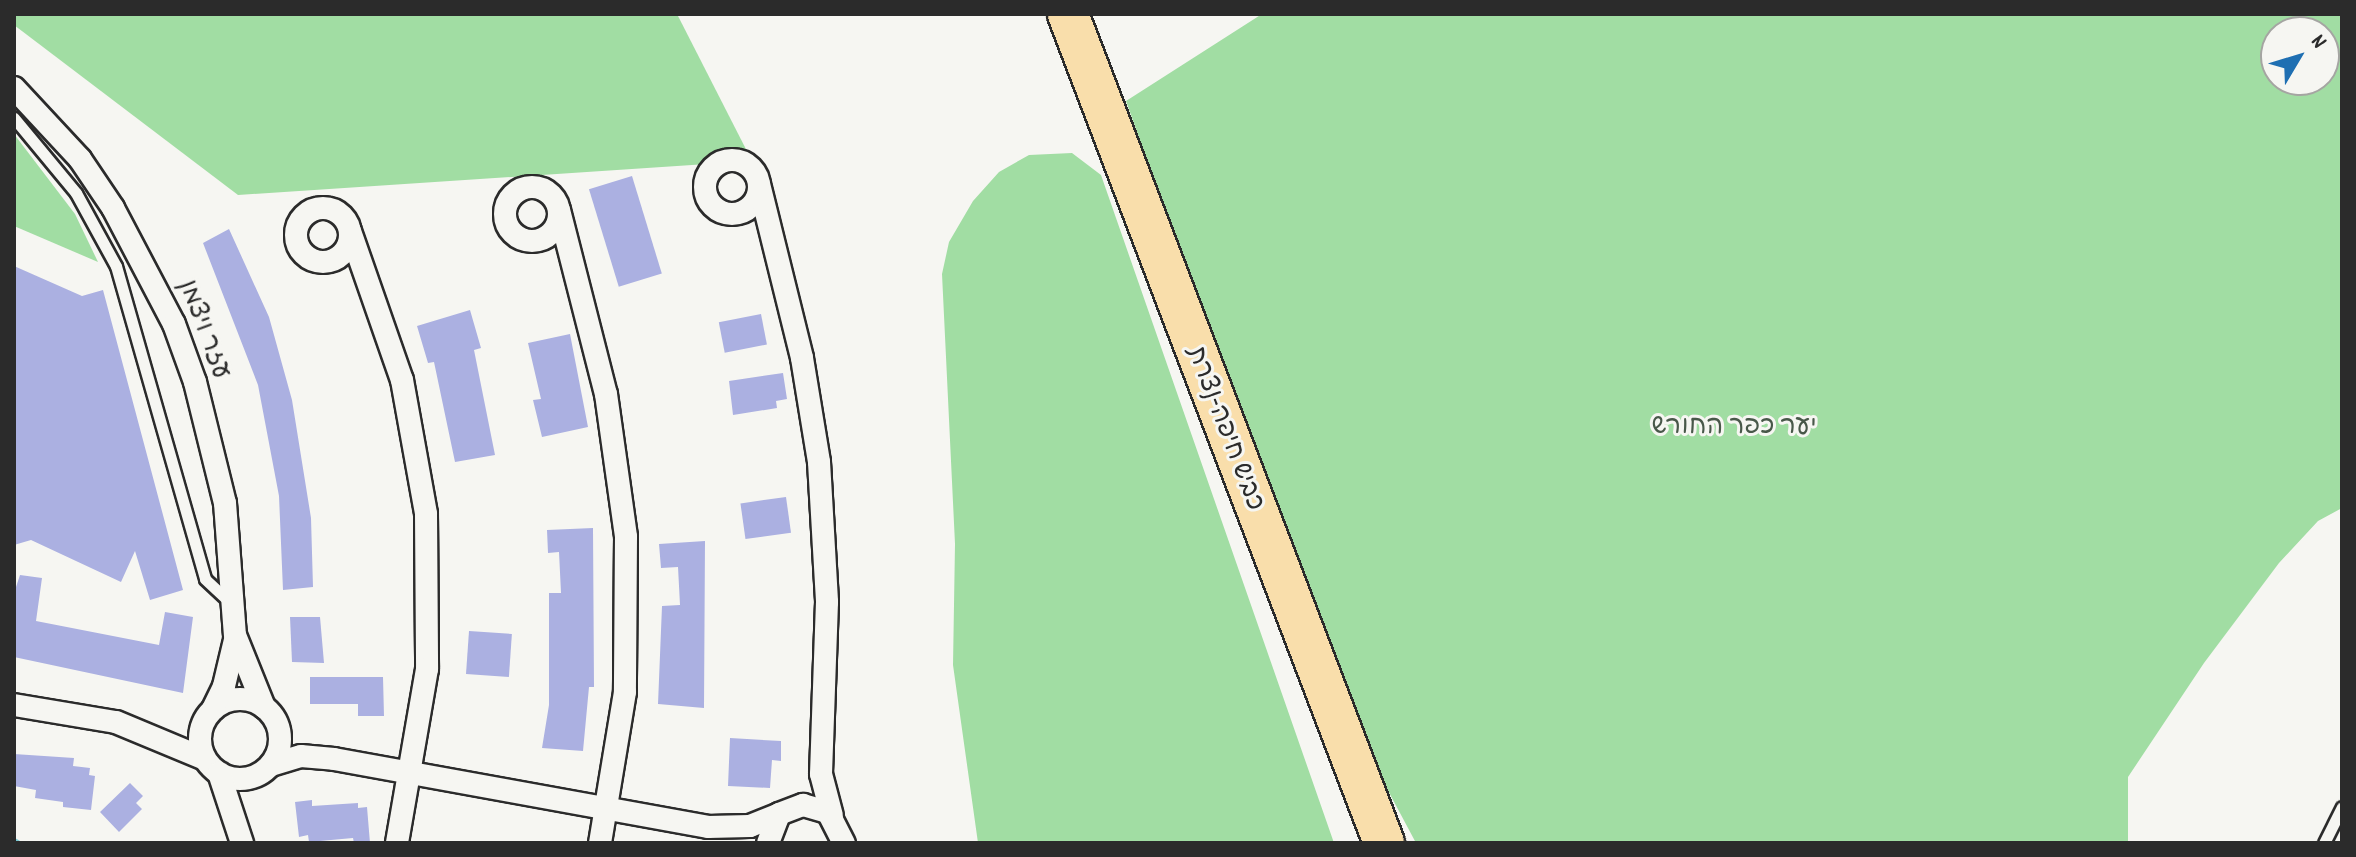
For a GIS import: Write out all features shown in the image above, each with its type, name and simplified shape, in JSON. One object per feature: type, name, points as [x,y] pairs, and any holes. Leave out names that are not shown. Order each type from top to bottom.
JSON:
[{"type":"highway","name":"כביש חיפה-נצרת","points":[[1068,14],[1384,843]]},
{"type":"street","name":"עזר ויצמן","points":[[14,88],[80,159],[113,208],[174,324],[199,397],[225,503],[235,635]]},
{"type":"street","points":[[777,251],[758,225],[737,214],[722,213],[710,204],[704,183],[711,170],[723,161],[738,161],[752,169],[759,184],[777,251],[819,462],[827,602],[821,774],[839,828]]},
{"type":"street","points":[[737,214],[751,207],[759,184]]},
{"type":"street","points":[[579,281],[566,256],[537,240],[522,239],[510,230],[505,209],[511,196],[523,188],[538,187],[552,196],[559,210],[579,281],[606,394],[626,537],[625,692],[600,843]]},
{"type":"street","points":[[350,231],[348,247],[336,259],[321,262],[307,257],[298,245],[298,223],[314,209],[330,208],[344,217],[350,231],[402,380],[426,514],[427,669],[412,773],[397,843]]},
{"type":"street","points":[[537,240],[556,226],[559,210]]},
{"type":"street","points":[[336,259],[366,277]]},
{"type":"street","points":[[235,635],[264,707],[279,729],[334,759]]},
{"type":"street","points":[[235,635],[224,686],[200,733],[242,839]]},
{"type":"street","points":[[146,733],[208,714],[238,699],[264,707]]},
{"type":"street","points":[[14,705],[146,733],[236,780],[301,756],[334,759],[708,827],[749,843]]},
{"type":"street","points":[[768,843],[785,811],[805,791],[821,722]]},
{"type":"street","points":[[242,839],[264,770],[280,742],[279,729]]},
{"type":"street","points":[[708,827],[750,826],[785,811],[817,806],[859,843]]},
{"type":"lane","points":[[14,118],[76,193],[116,266],[205,579],[222,600],[234,605]]},
{"type":"lane","points":[[2324,843],[2342,807]]},
{"type":"green space","points":[[14,14],[677,14],[752,161],[238,195],[14,25]]},
{"type":"green space","name":"יער כפר החורש","points":[[1262,14],[2342,14],[2342,508],[2318,521],[2279,563],[2204,663],[2128,777],[2128,843],[1416,843],[1336,693],[1126,101]]},
{"type":"green space","points":[[14,134],[75,214],[98,262],[14,226]]},
{"type":"green space","points":[[1072,153],[1101,175],[1334,843],[978,843],[953,665],[955,544],[942,274],[949,242],[973,201],[999,172],[1029,155]]},
{"type":"building","points":[[632,176],[662,274],[619,287],[589,189]]},
{"type":"building","points":[[229,229],[269,317],[292,400],[311,518],[313,587],[283,590],[279,496],[258,385],[203,243]]},
{"type":"building","points":[[14,266],[82,296],[103,290],[183,590],[150,600],[135,551],[121,582],[31,540],[14,545]]},
{"type":"building","points":[[470,310],[481,348],[474,350],[495,455],[455,462],[434,362],[428,363],[417,326]]},
{"type":"building","points":[[761,314],[767,344],[725,353],[719,322]]},
{"type":"building","points":[[570,334],[588,427],[542,437],[533,400],[541,399],[528,343]]},
{"type":"building","points":[[783,373],[787,399],[776,401],[777,408],[733,415],[729,381]]},
{"type":"building","points":[[786,497],[791,533],[745,539],[740,503]]},
{"type":"building","points":[[593,528],[594,687],[589,687],[583,751],[542,748],[549,705],[549,593],[561,593],[559,552],[548,553],[547,530]]},
{"type":"building","points":[[705,541],[704,708],[658,704],[662,606],[680,605],[678,567],[661,568],[659,544]]},
{"type":"building","points":[[20,575],[42,578],[36,621],[159,645],[165,612],[193,617],[183,693],[14,657],[14,593]]},
{"type":"building","points":[[290,617],[320,617],[324,663],[292,662]]},
{"type":"building","points":[[469,631],[512,634],[509,677],[466,674]]},
{"type":"building","points":[[310,677],[383,677],[384,716],[358,716],[358,704],[310,704]]},
{"type":"building","points":[[730,738],[781,741],[781,761],[772,760],[770,788],[728,786]]},
{"type":"building","points":[[14,754],[74,758],[73,766],[90,768],[89,775],[95,776],[91,810],[63,807],[63,802],[35,798],[36,790],[14,786]]},
{"type":"building","points":[[130,783],[143,796],[136,803],[142,809],[119,832],[100,812]]},
{"type":"building","points":[[312,800],[312,806],[358,803],[358,808],[367,807],[370,843],[354,843],[353,838],[309,842],[308,835],[299,837],[295,802]]},
{"type":"waterway","points":[[14,841],[18,843]]}]
